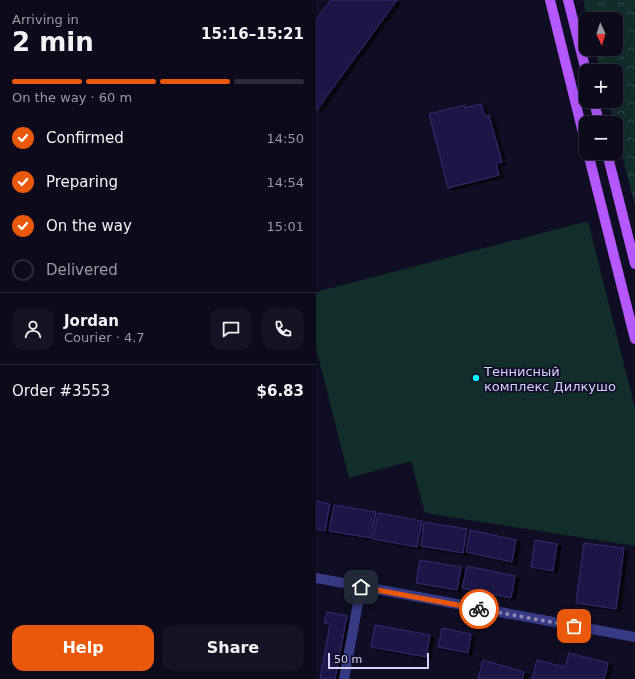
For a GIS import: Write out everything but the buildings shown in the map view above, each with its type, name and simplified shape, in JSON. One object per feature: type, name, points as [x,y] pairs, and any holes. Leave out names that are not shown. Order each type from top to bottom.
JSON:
[{"type":"main road","points":[[550,0],[579,117]]},
{"type":"main road","points":[[568,0],[584,64]]},
{"type":"main road","points":[[590,160],[635,339]]},
{"type":"main road","points":[[609,160],[635,264]]},
{"type":"street","points":[[316,578],[635,638]]},
{"type":"street","points":[[344,679],[361,587]]},
{"type":"green space","points":[[583,0],[635,0],[635,206],[623,159],[623,116],[612,116],[610,108],[623,108],[623,64],[599,64],[597,56],[623,56],[623,12],[586,12]]},
{"type":"green space","name":"Теннисный комплекс Дилкушо","points":[[588,221],[635,408],[635,546],[425,513],[411,461],[349,478],[316,348],[316,292]]},
{"type":"way so far","points":[[479,609],[574,626]]},
{"type":"place","name":"Теннисный комплекс Дилкушо","points":[[476,378]]},
{"type":"route","points":[[361,587],[479,609]]}]
